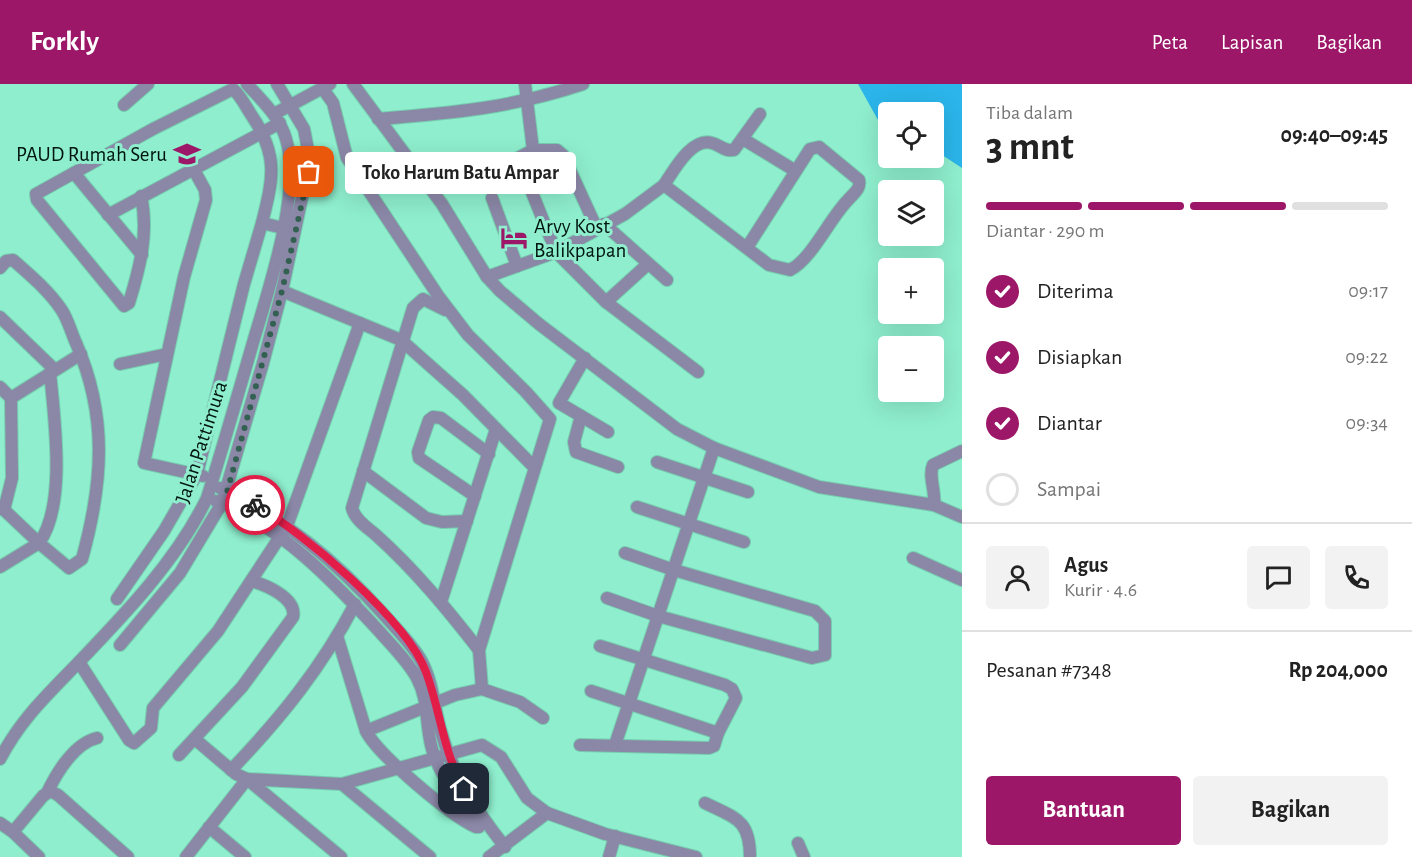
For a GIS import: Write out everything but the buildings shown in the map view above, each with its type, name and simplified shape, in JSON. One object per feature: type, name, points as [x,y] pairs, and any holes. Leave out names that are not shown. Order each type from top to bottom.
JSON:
[{"type":"street","points":[[124,105],[148,84]]},
{"type":"street","points":[[251,89],[269,84]]},
{"type":"street","points":[[120,645],[180,573],[224,497],[282,291],[310,160],[309,146],[292,106],[277,84]]},
{"type":"street","points":[[354,84],[442,204],[487,277],[517,307],[677,429],[714,448],[819,487],[934,505],[962,517]]},
{"type":"street","points":[[525,84],[533,150]]},
{"type":"street","points":[[378,119],[452,113],[528,102],[583,84]]},
{"type":"street","points":[[108,215],[263,133],[292,106],[327,86],[344,151],[352,167],[453,316],[550,419],[533,466],[479,650],[482,689]]},
{"type":"street","points":[[117,599],[164,531],[197,474],[246,276],[271,186],[273,167],[263,133],[235,91],[230,89],[38,192],[36,198],[123,305],[129,303],[142,255],[146,224],[141,196]]},
{"type":"street","name":"Jalan Pattimura","points":[[0,759],[28,713],[79,662],[155,576],[198,516],[207,498],[268,288],[283,228],[289,182],[287,141],[277,118],[251,89]]},
{"type":"street","points":[[487,277],[556,252],[625,214],[664,185],[694,148],[709,142],[732,151],[760,114]]},
{"type":"street","points":[[743,139],[794,170]]},
{"type":"street","points":[[664,185],[748,246],[769,265],[792,269],[802,261],[834,214],[860,184],[836,159],[815,146],[794,170],[748,246]]},
{"type":"street","points":[[667,280],[600,227],[563,155],[557,150],[533,150],[518,158],[556,252],[606,302],[698,372]]},
{"type":"street","points":[[194,170],[205,190],[206,200],[184,277],[144,463],[197,474],[212,482],[224,497],[282,531],[318,548],[395,627],[421,660],[431,704],[431,741],[442,755],[452,790],[486,830],[498,852],[547,813]]},
{"type":"street","points":[[74,173],[142,255]]},
{"type":"street","points":[[289,182],[306,183]]},
{"type":"street","points":[[492,198],[517,266]]},
{"type":"street","points":[[262,223],[283,228]]},
{"type":"street","points":[[0,268],[6,261],[13,260],[39,283],[62,310],[81,354],[95,396],[100,456],[91,526],[82,559],[69,568],[2,508],[12,478],[12,453],[11,398],[0,387]]},
{"type":"street","points":[[606,302],[648,264]]},
{"type":"street","points":[[282,291],[401,340],[463,395],[533,466]]},
{"type":"street","points":[[453,316],[428,300],[419,301],[412,308],[352,502],[353,513],[441,602],[479,650]]},
{"type":"street","points":[[0,317],[52,371],[56,432],[56,479],[47,532],[39,543],[2,562]]},
{"type":"street","points":[[79,662],[129,740],[136,742],[151,728],[153,708],[207,645],[282,531],[360,323]]},
{"type":"street","points":[[11,398],[81,354]]},
{"type":"street","points":[[120,364],[167,354]]},
{"type":"street","points":[[585,358],[559,403],[608,432]]},
{"type":"street","points":[[581,416],[574,442],[576,452],[618,466]]},
{"type":"street","points":[[475,496],[419,458],[418,452],[429,420],[433,417],[441,418],[489,454]]},
{"type":"street","points":[[441,602],[496,429]]},
{"type":"street","points":[[0,440],[12,453]]},
{"type":"street","points":[[615,745],[714,448]]},
{"type":"street","points":[[934,505],[936,492],[931,470],[933,465],[962,451]]},
{"type":"street","points":[[657,462],[748,492]]},
{"type":"street","points":[[363,471],[426,518],[442,522],[467,521]]},
{"type":"street","points":[[207,498],[224,497]]},
{"type":"street","points":[[637,507],[744,542]]},
{"type":"street","points":[[282,531],[355,604],[402,657],[431,704]]},
{"type":"street","points":[[607,598],[658,616],[812,658],[822,657],[827,649],[825,621],[815,611],[674,570],[625,553]]},
{"type":"street","points":[[913,558],[962,580]]},
{"type":"street","points":[[179,755],[196,740],[261,663],[293,617],[294,609],[289,602],[264,585],[250,581]]},
{"type":"street","points":[[231,770],[274,726],[298,694],[337,636],[355,604]]},
{"type":"street","points":[[337,636],[371,742],[397,767],[465,821],[486,830]]},
{"type":"street","points":[[580,745],[709,748],[714,746],[736,698],[732,689],[643,662],[600,646]]},
{"type":"street","points":[[366,731],[431,704],[482,689],[520,702],[543,718]]},
{"type":"street","points":[[591,691],[718,733]]},
{"type":"street","points":[[13,832],[48,791],[53,780],[76,752],[85,743],[97,738]]},
{"type":"street","points":[[196,740],[342,857]]},
{"type":"street","points":[[247,779],[342,784],[482,745],[489,747],[501,757],[527,798],[547,813],[615,836],[696,857]]},
{"type":"street","points":[[186,857],[247,779]]},
{"type":"street","points":[[342,784],[430,857]]},
{"type":"street","points":[[48,791],[58,795],[128,857]]},
{"type":"street","points":[[705,803],[743,824],[749,836],[750,857]]},
{"type":"street","points":[[0,823],[39,857]]},
{"type":"street","points":[[209,827],[245,857]]},
{"type":"street","points":[[609,857],[615,836]]},
{"type":"street","points":[[798,843],[804,857]]},
{"type":"water","points":[[858,84],[962,84],[962,168],[944,156],[944,102],[878,102],[878,120]]},
{"type":"way so far","points":[[255,505],[227,492],[282,291],[309,172]]},
{"type":"place","name":"PAUD Rumah Seru","points":[[187,154]]},
{"type":"place","name":"Toko Harum Batu Ampar","points":[[309,172]]},
{"type":"place","name":"Arvy Kost Balikpapan","points":[[514,238]]},
{"type":"route","points":[[255,505],[273,515],[318,548],[378,608],[421,660],[432,690],[439,726],[455,772],[464,789]]}]
